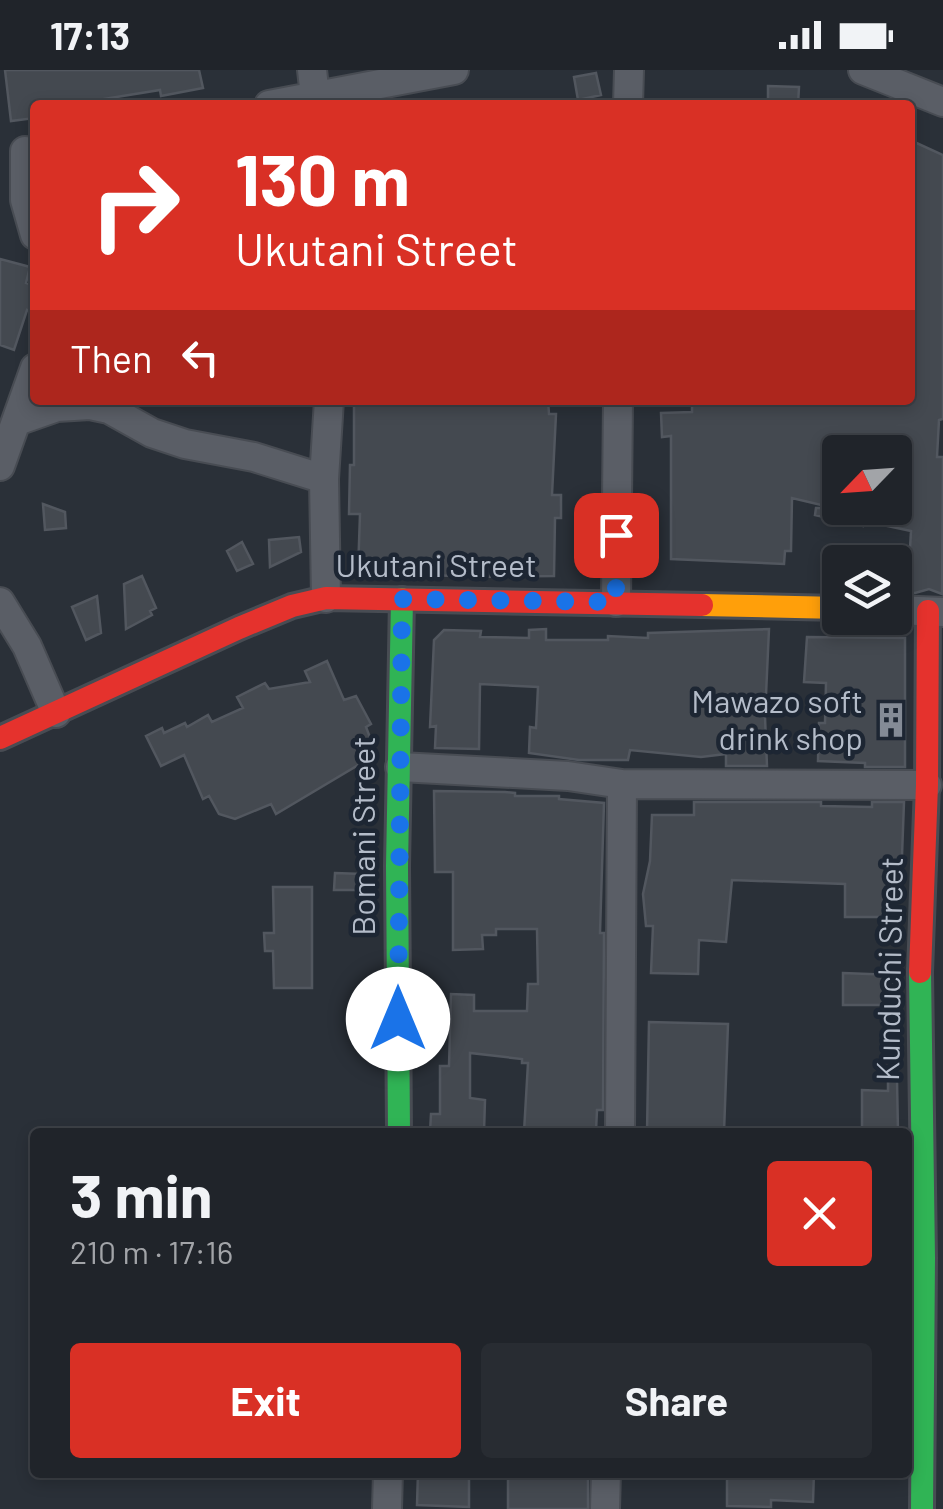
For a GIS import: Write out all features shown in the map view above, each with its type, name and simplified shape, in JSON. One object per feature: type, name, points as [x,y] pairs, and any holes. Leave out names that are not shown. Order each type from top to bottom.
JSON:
[{"type":"street","points":[[284,100],[315,90],[454,70]]},
{"type":"street","points":[[628,70],[628,100]]},
{"type":"street","points":[[863,70],[943,102]]},
{"type":"street","points":[[20,151],[30,217]]},
{"type":"street","points":[[0,466],[30,383]]},
{"type":"street","points":[[17,421],[56,407],[79,405]]},
{"type":"street","points":[[93,405],[169,438],[254,457],[324,479]]},
{"type":"street","points":[[326,598],[324,479],[329,405]]},
{"type":"street","points":[[616,602],[618,405]]},
{"type":"street","name":"Ukutani Street","points":[[0,738],[239,628],[292,606],[326,598],[822,608]]},
{"type":"street","points":[[1,599],[56,712]]},
{"type":"street","name":"Bomani Street","points":[[399,1128],[402,599]]},
{"type":"street","name":"Kunduchi Street","points":[[929,1505],[916,1258],[931,1014],[927,785],[936,612]]},
{"type":"street","points":[[400,767],[568,776],[622,784],[927,785]]},
{"type":"street","points":[[620,1128],[622,784]]},
{"type":"street","points":[[387,1509],[388,1478]]},
{"type":"street","points":[[605,1509],[606,1478]]},
{"type":"building","points":[[5,70],[199,70],[203,88],[161,96],[160,90],[98,100],[30,100],[30,119],[11,121]]},
{"type":"building","points":[[596,73],[601,95],[578,100],[574,77]]},
{"type":"building","points":[[768,86],[799,87],[798,100],[768,100]]},
{"type":"building","points":[[915,142],[943,155],[943,419],[939,420],[937,457],[943,457],[942,594],[929,589],[912,593],[911,531],[883,525],[912,525],[912,435],[822,435],[822,505],[792,498],[791,551],[785,551],[784,564],[671,559],[671,436],[662,437],[661,413],[692,412],[692,405],[915,405]]},
{"type":"building","points":[[0,259],[30,267],[26,283],[30,284],[30,311],[27,310],[14,350],[0,345]]},
{"type":"building","points":[[354,405],[548,405],[549,414],[556,414],[552,495],[561,495],[561,518],[555,518],[554,576],[358,572],[360,514],[349,514],[350,465],[354,465]]},
{"type":"building","points":[[43,504],[65,512],[66,528],[45,530]]},
{"type":"building","points":[[299,537],[301,552],[270,567],[269,540]]},
{"type":"building","points":[[242,542],[253,564],[237,571],[227,551]]},
{"type":"building","points":[[142,576],[156,608],[150,611],[152,615],[126,629],[124,584]]},
{"type":"building","points":[[97,596],[101,633],[86,640],[72,607]]},
{"type":"building","points":[[546,629],[546,640],[608,640],[608,636],[648,638],[648,633],[769,629],[767,766],[726,766],[726,754],[701,757],[630,750],[628,760],[579,760],[529,753],[530,727],[536,728],[538,687],[480,684],[479,749],[435,748],[436,726],[430,727],[434,640],[444,630],[481,631],[480,637],[529,638],[529,630]]},
{"type":"building","points":[[807,637],[905,638],[905,767],[818,761],[819,723],[825,723],[826,683],[804,682]]},
{"type":"building","points":[[327,661],[344,700],[356,696],[371,724],[366,727],[371,740],[365,761],[276,814],[271,804],[235,819],[219,814],[209,796],[203,799],[184,755],[161,766],[146,736],[162,728],[164,733],[185,723],[187,727],[208,715],[212,722],[243,708],[237,697],[265,683],[269,689],[310,682],[305,671]]},
{"type":"building","points":[[434,791],[505,792],[604,803],[600,933],[604,933],[603,1110],[597,1110],[596,1128],[524,1128],[528,1063],[470,1053],[470,1098],[485,1100],[484,1128],[430,1128],[431,1114],[440,1114],[440,1066],[449,1066],[451,994],[474,995],[474,1011],[527,1011],[528,984],[538,984],[537,929],[496,929],[496,935],[482,935],[483,949],[453,950],[453,872],[435,872]]},
{"type":"building","points":[[694,802],[821,802],[821,806],[872,807],[872,802],[904,802],[901,883],[888,882],[888,917],[845,917],[845,884],[732,880],[726,942],[699,940],[698,974],[651,973],[653,926],[646,926],[643,894],[650,861],[652,815],[694,815]]},
{"type":"building","points":[[335,873],[362,874],[362,890],[334,890]]},
{"type":"building","points":[[273,887],[312,887],[312,988],[274,988],[273,951],[265,951],[264,933],[274,933]]},
{"type":"building","points":[[843,973],[894,975],[894,1005],[843,1005]]},
{"type":"building","points":[[649,1022],[728,1024],[724,1128],[647,1128]]},
{"type":"building","points":[[888,1080],[897,1080],[898,1128],[862,1128],[862,1090],[888,1091]]},
{"type":"building","points":[[418,1478],[469,1478],[469,1507],[417,1505]]},
{"type":"building","points":[[508,1478],[588,1478],[588,1509],[508,1509]]},
{"type":"building","points":[[727,1478],[814,1478],[813,1502],[771,1500],[771,1507],[727,1506]]},
{"type":"traffic: fast","points":[[399,1128],[397,866],[402,599]]},
{"type":"traffic: fast","points":[[920,972],[922,1509]]},
{"type":"traffic: slow","points":[[702,605],[822,608]]},
{"type":"traffic: jam","points":[[0,738],[239,628],[292,606],[326,598],[702,605]]},
{"type":"traffic: jam","points":[[920,972],[928,611]]},
{"type":"place","name":"Mawazo soft drink shop","points":[[891,720]]},
{"type":"route","points":[[398,1019],[402,599],[616,602],[616,535]]}]
